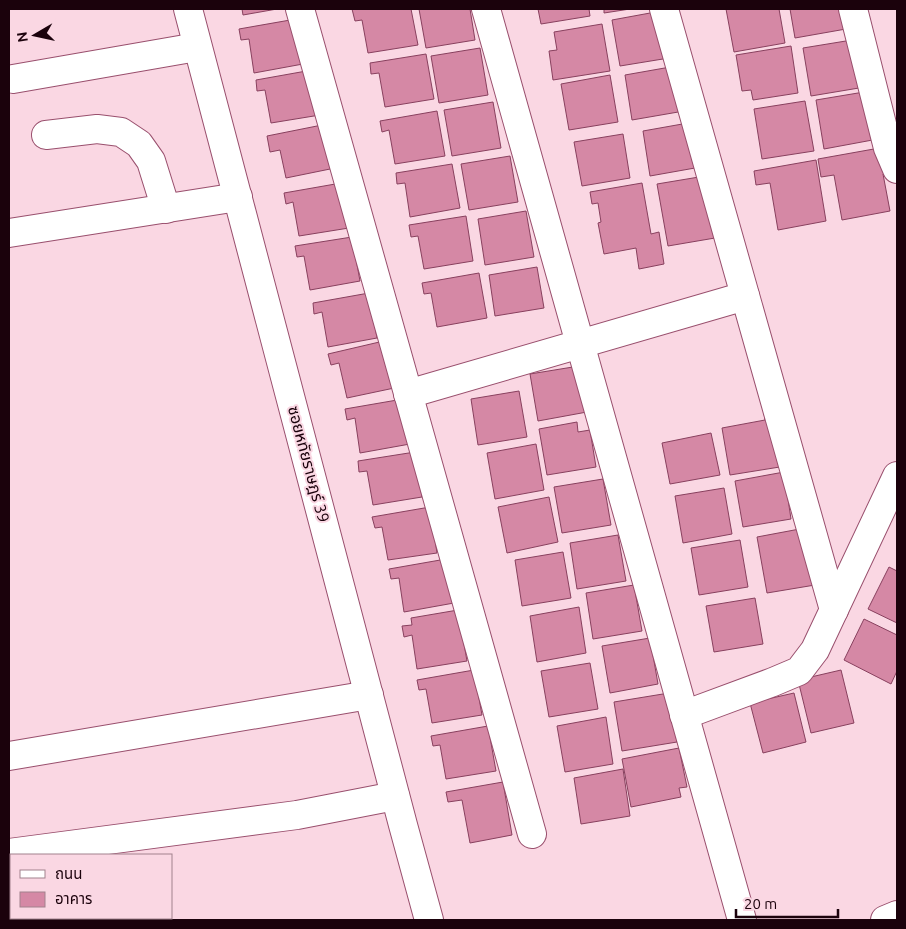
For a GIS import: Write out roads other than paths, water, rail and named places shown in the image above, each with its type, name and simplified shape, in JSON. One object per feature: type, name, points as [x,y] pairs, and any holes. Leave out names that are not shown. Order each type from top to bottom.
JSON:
[{"type":"street","name":"ซอยหทัยราษฎร์ 39","points":[[188,9],[429,920]]},
{"type":"street","points":[[300,9],[532,834]]},
{"type":"street","points":[[486,9],[742,920]]},
{"type":"street","points":[[664,9],[834,610]]},
{"type":"street","points":[[853,9],[888,148],[897,169]]},
{"type":"street","points":[[13,79],[197,47]]},
{"type":"street","points":[[46,135],[97,129],[121,132],[139,144],[151,161],[166,209]]},
{"type":"street","points":[[9,233],[238,197]]},
{"type":"street","points":[[408,394],[745,296]]},
{"type":"street","points":[[684,715],[773,682],[799,670],[815,650],[897,476]]},
{"type":"street","points":[[9,756],[369,694]]},
{"type":"street","points":[[9,853],[297,815],[395,796]]},
{"type":"street","points":[[885,920],[897,915]]}]
